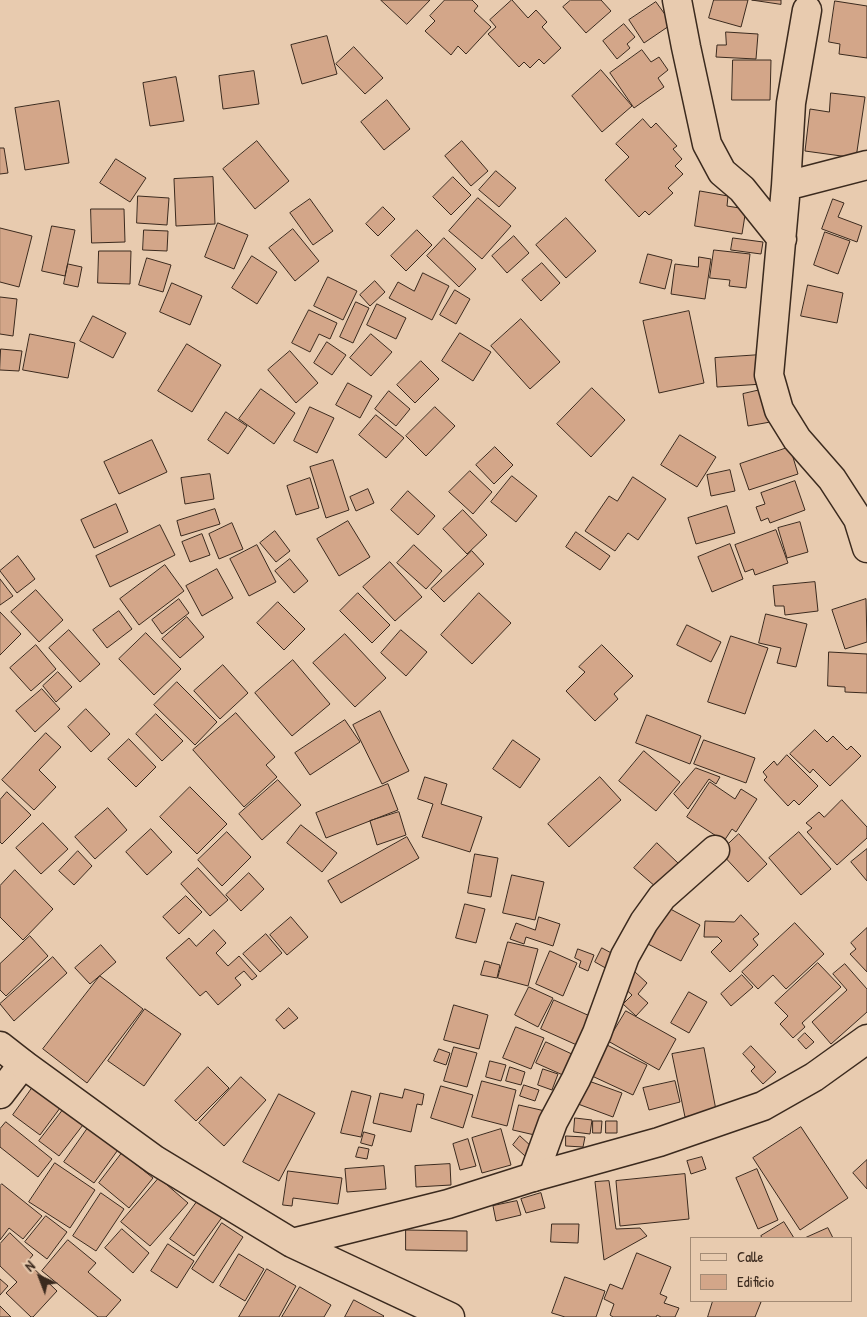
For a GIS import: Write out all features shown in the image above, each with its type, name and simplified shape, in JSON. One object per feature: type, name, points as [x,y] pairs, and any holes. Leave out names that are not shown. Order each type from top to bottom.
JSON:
[{"type":"street","points":[[677,0],[707,144],[722,172],[742,189],[782,239]]},
{"type":"street","points":[[807,10],[791,103],[782,239],[769,375],[779,410],[797,439],[832,479],[858,519],[867,548]]},
{"type":"street","points":[[786,186],[867,165]]},
{"type":"street","points":[[533,1177],[553,1122],[576,1079],[597,1033],[625,956],[644,922],[662,897],[715,850]]},
{"type":"street","points":[[292,1244],[448,1204],[533,1177],[659,1142],[763,1106],[814,1077],[867,1039]]},
{"type":"street","points":[[0,1046],[155,1160],[292,1244],[450,1317]]},
{"type":"street","points":[[0,1094],[23,1064]]},
{"type":"building","points":[[381,0],[430,0],[407,24]]},
{"type":"building","points":[[445,0],[472,0],[478,6],[474,11],[491,27],[466,54],[458,46],[451,55],[425,31],[435,21],[430,16]]},
{"type":"building","points":[[512,0],[528,18],[536,10],[547,22],[542,27],[561,48],[544,64],[539,59],[530,68],[524,62],[519,67],[488,34],[496,27],[490,20]]},
{"type":"building","points":[[571,0],[601,0],[611,11],[586,33],[563,7]]},
{"type":"building","points":[[714,0],[748,0],[741,27],[709,18]]},
{"type":"building","points":[[752,0],[781,0],[781,4]]},
{"type":"building","points":[[835,1],[867,6],[867,58],[839,54],[840,44],[829,42]]},
{"type":"building","points":[[656,2],[672,24],[644,43],[629,20]]},
{"type":"building","points":[[624,24],[635,37],[627,44],[630,48],[617,59],[603,41]]},
{"type":"building","points":[[726,32],[758,34],[756,59],[716,57],[717,45],[726,45]]},
{"type":"building","points":[[327,36],[337,74],[302,84],[291,45]]},
{"type":"building","points":[[354,47],[383,78],[365,94],[336,64]]},
{"type":"building","points":[[642,50],[651,62],[659,57],[668,70],[658,78],[664,87],[634,108],[610,73]]},
{"type":"building","points":[[733,60],[771,60],[770,100],[732,100]]},
{"type":"building","points":[[601,70],[632,106],[602,132],[572,96]]},
{"type":"building","points":[[254,71],[259,104],[223,109],[219,76]]},
{"type":"building","points":[[176,77],[184,121],[150,126],[143,83]]},
{"type":"building","points":[[831,93],[865,97],[856,158],[805,151],[810,109],[829,112]]},
{"type":"building","points":[[387,100],[410,129],[384,150],[361,122]]},
{"type":"building","points":[[59,101],[69,163],[25,170],[15,108]]},
{"type":"building","points":[[643,119],[651,128],[656,123],[677,146],[673,149],[682,159],[675,166],[683,174],[668,188],[673,193],[649,215],[645,211],[639,217],[605,180],[629,157],[616,144]]},
{"type":"building","points":[[257,141],[289,181],[255,209],[223,169]]},
{"type":"building","points":[[462,141],[488,171],[471,186],[445,156]]},
{"type":"building","points":[[0,148],[4,148],[8,173],[0,174]]},
{"type":"building","points":[[116,159],[146,178],[130,202],[100,183]]},
{"type":"building","points":[[496,171],[516,188],[499,207],[479,190]]},
{"type":"building","points":[[213,177],[215,224],[176,226],[174,179]]},
{"type":"building","points":[[453,177],[471,195],[451,215],[433,197]]},
{"type":"building","points":[[700,191],[728,196],[727,206],[746,209],[742,234],[695,226]]},
{"type":"building","points":[[138,196],[169,198],[167,225],[137,223]]},
{"type":"building","points":[[478,198],[511,226],[482,259],[449,231]]},
{"type":"building","points":[[310,199],[333,231],[313,245],[290,213]]},
{"type":"building","points":[[833,199],[844,203],[838,217],[862,226],[857,242],[822,229]]},
{"type":"building","points":[[383,207],[395,219],[378,236],[366,224]]},
{"type":"building","points":[[91,209],[124,209],[125,242],[92,243]]},
{"type":"building","points":[[566,218],[596,251],[566,278],[536,245]]},
{"type":"building","points":[[218,223],[248,235],[234,269],[205,257]]},
{"type":"building","points":[[52,226],[75,230],[65,276],[42,271]]},
{"type":"building","points":[[0,228],[32,236],[19,287],[0,282]]},
{"type":"building","points":[[293,229],[319,261],[295,281],[269,248]]},
{"type":"building","points":[[144,230],[168,231],[167,251],[143,250]]},
{"type":"building","points":[[417,230],[432,245],[406,271],[391,256]]},
{"type":"building","points":[[825,232],[850,241],[838,274],[814,265]]},
{"type":"building","points":[[514,236],[529,253],[507,273],[492,256]]},
{"type":"building","points":[[444,238],[476,269],[459,287],[427,256]]},
{"type":"building","points":[[733,238],[763,242],[761,254],[731,250]]},
{"type":"building","points":[[714,250],[750,254],[746,288],[729,286],[730,280],[710,278]]},
{"type":"building","points":[[99,251],[131,251],[130,284],[98,283]]},
{"type":"building","points":[[648,254],[672,260],[665,289],[640,283]]},
{"type":"building","points":[[252,256],[277,272],[257,304],[232,288]]},
{"type":"building","points":[[699,257],[711,259],[705,299],[671,294],[675,264],[698,267]]},
{"type":"building","points":[[147,258],[171,265],[163,292],[139,285]]},
{"type":"building","points":[[542,263],[560,283],[541,301],[522,280]]},
{"type":"building","points":[[68,264],[82,267],[78,287],[64,284]]},
{"type":"building","points":[[423,273],[449,286],[432,320],[389,298],[398,282],[414,291]]},
{"type":"building","points":[[328,277],[357,291],[343,320],[314,306]]},
{"type":"building","points":[[375,281],[385,292],[370,306],[360,295]]},
{"type":"building","points":[[172,283],[202,296],[190,325],[160,312]]},
{"type":"building","points":[[808,285],[843,293],[837,323],[801,316]]},
{"type":"building","points":[[455,290],[470,299],[456,324],[440,315]]},
{"type":"building","points":[[0,297],[17,299],[13,336],[0,334]]},
{"type":"building","points":[[356,302],[369,308],[353,343],[340,337]]},
{"type":"building","points":[[377,304],[406,318],[396,339],[367,325]]},
{"type":"building","points":[[309,310],[337,323],[330,339],[319,334],[310,352],[292,343]]},
{"type":"building","points":[[689,311],[704,383],[659,393],[643,321]]},
{"type":"building","points":[[93,316],[126,333],[113,358],[80,341]]},
{"type":"building","points":[[521,319],[560,362],[530,389],[491,346]]},
{"type":"building","points":[[460,333],[491,352],[473,381],[442,361]]},
{"type":"building","points":[[30,334],[75,343],[68,378],[23,370]]},
{"type":"building","points":[[371,334],[392,352],[371,376],[350,358]]},
{"type":"building","points":[[327,342],[346,355],[332,375],[314,363]]},
{"type":"building","points":[[187,344],[221,365],[192,412],[158,391]]},
{"type":"building","points":[[1,349],[22,351],[19,371],[0,370]]},
{"type":"building","points":[[290,351],[318,383],[296,403],[268,370]]},
{"type":"building","points":[[760,355],[763,384],[717,387],[715,358]]},
{"type":"building","points":[[421,361],[439,379],[415,403],[397,385]]},
{"type":"building","points":[[348,383],[372,396],[360,418],[336,405]]},
{"type":"building","points":[[592,388],[625,420],[591,457],[557,424]]},
{"type":"building","points":[[769,388],[776,421],[748,426],[743,394]]},
{"type":"building","points":[[261,389],[295,413],[274,444],[239,419]]},
{"type":"building","points":[[389,391],[410,409],[396,426],[375,409]]},
{"type":"building","points":[[310,407],[334,418],[317,453],[294,441]]},
{"type":"building","points":[[435,407],[455,426],[426,456],[406,436]]},
{"type":"building","points":[[226,412],[247,426],[228,454],[208,440]]},
{"type":"building","points":[[376,415],[404,438],[386,458],[359,435]]},
{"type":"building","points":[[680,435],[716,457],[697,487],[661,465]]},
{"type":"building","points":[[152,440],[167,472],[119,494],[104,462]]},
{"type":"building","points":[[495,447],[513,465],[494,484],[476,465]]},
{"type":"building","points":[[790,447],[798,474],[749,490],[740,464]]},
{"type":"building","points":[[333,460],[349,510],[326,518],[310,467]]},
{"type":"building","points":[[730,470],[735,491],[711,496],[707,475]]},
{"type":"building","points":[[470,471],[492,492],[473,514],[449,492]]},
{"type":"building","points":[[210,474],[214,499],[185,504],[181,478]]},
{"type":"building","points":[[512,476],[537,496],[516,522],[491,502]]},
{"type":"building","points":[[633,477],[666,499],[638,540],[628,533],[615,551],[585,531],[609,496],[617,501]]},
{"type":"building","points":[[310,478],[319,508],[296,515],[287,486]]},
{"type":"building","points":[[795,481],[805,510],[770,523],[768,518],[761,521],[756,507],[765,504],[761,493]]},
{"type":"building","points":[[368,489],[374,503],[356,511],[350,497]]},
{"type":"building","points":[[408,491],[435,516],[418,535],[391,510]]},
{"type":"building","points":[[116,504],[128,532],[94,548],[81,520]]},
{"type":"building","points":[[727,506],[735,533],[696,544],[688,518]]},
{"type":"building","points":[[215,509],[220,524],[181,536],[177,521]]},
{"type":"building","points":[[463,510],[487,535],[467,554],[443,529]]},
{"type":"building","points":[[348,521],[370,557],[339,576],[317,539]]},
{"type":"building","points":[[800,522],[808,552],[787,558],[778,528]]},
{"type":"building","points":[[232,523],[243,549],[219,559],[209,534]]},
{"type":"building","points":[[160,525],[175,555],[110,587],[96,556]]},
{"type":"building","points":[[776,530],[788,563],[755,575],[753,569],[745,572],[735,545]]},
{"type":"building","points":[[275,531],[290,551],[276,562],[260,543]]},
{"type":"building","points":[[576,532],[610,556],[600,570],[566,547]]},
{"type":"building","points":[[202,534],[210,555],[190,562],[182,542]]},
{"type":"building","points":[[730,544],[743,579],[712,592],[698,557]]},
{"type":"building","points":[[257,545],[276,582],[249,596],[230,559]]},
{"type":"building","points":[[414,545],[442,571],[426,589],[397,563]]},
{"type":"building","points":[[472,551],[484,564],[444,602],[431,589]]},
{"type":"building","points":[[18,556],[35,579],[17,593],[0,571]]},
{"type":"building","points":[[290,559],[308,581],[294,593],[275,571]]},
{"type":"building","points":[[390,562],[422,597],[395,621],[363,587]]},
{"type":"building","points":[[165,565],[184,591],[139,625],[120,599]]},
{"type":"building","points":[[217,569],[233,598],[202,616],[186,586]]},
{"type":"building","points":[[0,579],[13,596],[0,605]]},
{"type":"building","points":[[815,582],[818,611],[785,615],[784,606],[775,606],[773,586]]},
{"type":"building","points":[[36,590],[63,620],[39,642],[11,612]]},
{"type":"building","points":[[358,593],[390,625],[372,643],[340,611]]},
{"type":"building","points":[[479,593],[511,623],[472,664],[441,635]]},
{"type":"building","points":[[179,599],[189,613],[162,634],[152,620]]},
{"type":"building","points":[[866,599],[867,642],[845,649],[832,610]]},
{"type":"building","points":[[278,602],[305,629],[284,650],[257,623]]},
{"type":"building","points":[[119,611],[132,629],[107,648],[93,630]]},
{"type":"building","points":[[0,612],[21,634],[0,655]]},
{"type":"building","points":[[766,614],[807,624],[796,667],[777,663],[781,648],[759,643]]},
{"type":"building","points":[[187,617],[204,637],[180,658],[162,639]]},
{"type":"building","points":[[687,625],[721,642],[711,662],[677,645]]},
{"type":"building","points":[[69,630],[100,664],[80,682],[49,648]]},
{"type":"building","points":[[401,630],[427,652],[406,676],[381,653]]},
{"type":"building","points":[[146,633],[181,669],[154,695],[119,659]]},
{"type":"building","points":[[345,634],[386,678],[355,707],[313,663]]},
{"type":"building","points":[[731,636],[768,648],[745,714],[708,702]]},
{"type":"building","points":[[36,645],[56,669],[31,691],[10,668]]},
{"type":"building","points":[[602,645],[633,676],[614,694],[618,699],[595,721],[566,691],[585,672],[579,667]]},
{"type":"building","points":[[829,652],[867,654],[867,693],[845,692],[845,687],[828,686]]},
{"type":"building","points":[[293,660],[330,704],[292,736],[255,693]]},
{"type":"building","points":[[223,665],[248,693],[220,719],[194,691]]},
{"type":"building","points":[[58,672],[72,687],[56,702],[43,686]]},
{"type":"building","points":[[177,682],[217,722],[195,745],[154,705]]},
{"type":"building","points":[[42,689],[60,709],[35,732],[16,711]]},
{"type":"building","points":[[86,709],[110,734],[91,752],[68,727]]},
{"type":"building","points":[[380,711],[409,771],[382,784],[353,725]]},
{"type":"building","points":[[236,713],[275,757],[266,765],[277,777],[244,807],[193,750]]},
{"type":"building","points":[[156,714],[183,741],[162,761],[136,734]]},
{"type":"building","points":[[647,715],[701,736],[690,764],[636,743]]},
{"type":"building","points":[[345,720],[360,742],[310,775],[295,753]]},
{"type":"building","points":[[815,730],[827,742],[833,736],[847,750],[851,746],[861,756],[830,786],[813,769],[810,773],[790,754]]},
{"type":"building","points":[[46,733],[61,747],[39,770],[56,787],[34,810],[2,780]]},
{"type":"building","points":[[129,739],[156,767],[136,787],[108,759]]},
{"type":"building","points":[[513,740],[540,759],[520,788],[493,769]]},
{"type":"building","points":[[704,740],[755,758],[746,783],[694,764]]},
{"type":"building","points":[[644,751],[680,782],[656,811],[619,781]]},
{"type":"building","points":[[787,755],[818,786],[799,805],[794,800],[788,806],[764,780],[767,777],[763,772],[774,761],[777,765]]},
{"type":"building","points":[[696,768],[720,777],[716,784],[709,779],[688,809],[674,794]]},
{"type":"building","points":[[425,777],[447,784],[441,804],[482,817],[470,852],[422,837],[433,804],[418,799]]},
{"type":"building","points":[[600,777],[621,800],[569,847],[548,824]]},
{"type":"building","points":[[278,780],[301,805],[262,840],[239,814]]},
{"type":"building","points":[[710,782],[735,799],[741,789],[757,799],[736,832],[732,829],[724,841],[687,817]]},
{"type":"building","points":[[388,784],[398,810],[326,838],[316,813]]},
{"type":"building","points":[[190,787],[227,824],[197,854],[160,817]]},
{"type":"building","points":[[7,792],[31,815],[2,844],[0,842],[0,800]]},
{"type":"building","points":[[842,800],[867,827],[867,838],[837,865],[807,832],[812,828],[806,823],[819,812],[824,817]]},
{"type":"building","points":[[108,808],[127,830],[95,859],[75,837]]},
{"type":"building","points":[[399,812],[406,835],[377,845],[370,821]]},
{"type":"building","points":[[43,823],[68,849],[41,874],[16,848]]},
{"type":"building","points":[[301,825],[337,853],[322,872],[287,843]]},
{"type":"building","points":[[151,829],[172,852],[147,875],[126,852]]},
{"type":"building","points":[[227,832],[251,857],[222,886],[198,860]]},
{"type":"building","points":[[799,832],[831,869],[801,895],[769,858]]},
{"type":"building","points":[[739,834],[767,864],[748,882],[720,852]]},
{"type":"building","points":[[407,837],[419,858],[341,903],[328,881]]},
{"type":"building","points":[[657,843],[678,863],[656,887],[634,868]]},
{"type":"building","points":[[867,849],[867,881],[851,862]]},
{"type":"building","points":[[78,851],[92,866],[74,885],[59,871]]},
{"type":"building","points":[[475,854],[498,858],[491,897],[468,893]]},
{"type":"building","points":[[198,868],[228,900],[210,916],[181,884]]},
{"type":"building","points":[[15,870],[53,909],[23,940],[0,917],[0,886]]},
{"type":"building","points":[[249,873],[264,889],[241,911],[226,895]]},
{"type":"building","points":[[512,875],[544,882],[535,920],[503,913]]},
{"type":"building","points":[[186,896],[202,912],[179,934],[163,917]]},
{"type":"building","points":[[465,904],[485,909],[476,943],[456,938]]},
{"type":"building","points":[[663,905],[700,925],[681,961],[644,942]]},
{"type":"building","points":[[741,915],[759,934],[753,939],[758,945],[730,972],[711,952],[722,941],[718,937],[704,937],[705,921],[734,922]]},
{"type":"building","points":[[291,917],[308,937],[287,955],[270,935]]},
{"type":"building","points":[[539,917],[560,924],[553,946],[526,937],[524,944],[510,939],[516,923],[535,930]]},
{"type":"building","points":[[795,923],[824,954],[786,989],[773,975],[758,989],[742,972]]},
{"type":"building","points":[[867,928],[867,972],[850,954],[856,949],[851,943]]},
{"type":"building","points":[[214,930],[226,943],[216,953],[228,966],[239,956],[257,976],[252,980],[244,971],[235,978],[241,985],[218,1005],[206,991],[200,996],[166,958],[189,938],[196,946]]},
{"type":"building","points":[[266,934],[282,953],[260,972],[243,954]]},
{"type":"building","points":[[30,936],[48,956],[6,996],[0,990],[0,964]]},
{"type":"building","points":[[508,942],[538,949],[528,986],[498,978]]},
{"type":"building","points":[[101,945],[116,962],[90,984],[75,968]]},
{"type":"building","points":[[602,948],[617,956],[609,970],[595,962]]},
{"type":"building","points":[[578,949],[594,955],[588,971],[579,967],[581,961],[575,958]]},
{"type":"building","points":[[550,951],[577,963],[563,996],[536,984]]},
{"type":"building","points":[[53,957],[67,973],[14,1021],[0,1004]]},
{"type":"building","points":[[485,961],[500,965],[497,978],[481,975]]},
{"type":"building","points":[[818,963],[841,987],[802,1023],[805,1027],[793,1038],[780,1024],[788,1016],[775,1003]]},
{"type":"building","points":[[845,964],[867,989],[867,1012],[831,1044],[812,1022],[847,990],[833,974]]},
{"type":"building","points":[[635,972],[647,983],[638,994],[648,1003],[636,1016],[623,1004],[632,995],[622,986]]},
{"type":"building","points":[[742,975],[753,987],[731,1006],[721,994]]},
{"type":"building","points":[[100,976],[143,1009],[87,1083],[43,1049]]},
{"type":"building","points":[[529,987],[553,998],[538,1027],[515,1015]]},
{"type":"building","points":[[689,992],[707,1002],[689,1033],[671,1023]]},
{"type":"building","points":[[554,1000],[592,1017],[579,1046],[541,1029]]},
{"type":"building","points":[[454,1005],[488,1015],[479,1049],[444,1040]]},
{"type":"building","points":[[289,1008],[298,1018],[284,1029],[276,1020]]},
{"type":"building","points":[[145,1009],[181,1034],[144,1086],[108,1061]]},
{"type":"building","points":[[626,1011],[676,1039],[659,1070],[608,1041]]},
{"type":"building","points":[[516,1027],[544,1038],[531,1069],[503,1058]]},
{"type":"building","points":[[805,1033],[814,1042],[806,1049],[798,1040]]},
{"type":"building","points":[[546,1042],[574,1055],[565,1076],[536,1063]]},
{"type":"building","points":[[607,1045],[647,1065],[633,1095],[592,1076]]},
{"type":"building","points":[[751,1046],[776,1072],[763,1084],[751,1071],[755,1067],[743,1054]]},
{"type":"building","points":[[454,1047],[477,1053],[467,1087],[444,1081]]},
{"type":"building","points":[[704,1048],[716,1110],[685,1117],[672,1054]]},
{"type":"building","points":[[439,1049],[450,1053],[446,1065],[434,1061]]},
{"type":"building","points":[[490,1061],[506,1065],[501,1081],[486,1077]]},
{"type":"building","points":[[208,1067],[229,1088],[196,1121],[175,1101]]},
{"type":"building","points":[[510,1067],[525,1072],[521,1085],[506,1081]]},
{"type":"building","points":[[543,1069],[558,1074],[552,1090],[538,1085]]},
{"type":"building","points":[[241,1077],[266,1100],[224,1146],[199,1123]]},
{"type":"building","points":[[586,1080],[622,1093],[613,1117],[578,1104]]},
{"type":"building","points":[[482,1081],[516,1090],[507,1126],[472,1117]]},
{"type":"building","points":[[675,1081],[680,1102],[649,1110],[643,1088]]},
{"type":"building","points":[[35,1084],[63,1104],[40,1135],[13,1115]]},
{"type":"building","points":[[524,1085],[539,1090],[535,1101],[520,1096]]},
{"type":"building","points":[[441,1086],[473,1095],[463,1128],[431,1118]]},
{"type":"building","points":[[405,1089],[424,1094],[422,1105],[417,1104],[411,1132],[373,1123],[380,1093],[402,1098]]},
{"type":"building","points":[[352,1091],[371,1096],[361,1137],[341,1133]]},
{"type":"building","points":[[279,1094],[315,1113],[279,1181],[243,1162]]},
{"type":"building","points":[[519,1105],[545,1111],[539,1136],[513,1130]]},
{"type":"building","points":[[66,1106],[86,1121],[59,1156],[39,1141]]},
{"type":"building","points":[[575,1118],[592,1120],[590,1134],[574,1132]]},
{"type":"building","points":[[593,1121],[602,1121],[601,1133],[593,1133]]},
{"type":"building","points":[[606,1121],[617,1121],[617,1133],[606,1133]]},
{"type":"building","points":[[6,1122],[52,1159],[38,1177],[0,1147],[0,1129]]},
{"type":"building","points":[[90,1125],[120,1147],[94,1183],[64,1162]]},
{"type":"building","points":[[801,1127],[848,1198],[800,1230],[753,1158]]},
{"type":"building","points":[[501,1129],[511,1165],[482,1173],[472,1138]]},
{"type":"building","points":[[364,1132],[375,1135],[372,1146],[361,1143]]},
{"type":"building","points":[[520,1136],[532,1147],[525,1156],[513,1145]]},
{"type":"building","points":[[566,1136],[585,1137],[583,1147],[566,1146]]},
{"type":"building","points":[[468,1139],[476,1166],[460,1170],[453,1144]]},
{"type":"building","points":[[359,1147],[369,1149],[367,1159],[356,1157]]},
{"type":"building","points":[[122,1153],[153,1178],[129,1208],[99,1183]]},
{"type":"building","points":[[702,1157],[706,1169],[691,1174],[687,1161]]},
{"type":"building","points":[[867,1160],[867,1189],[853,1173]]},
{"type":"building","points":[[55,1163],[95,1190],[70,1228],[29,1202]]},
{"type":"building","points":[[450,1164],[451,1185],[416,1187],[415,1166]]},
{"type":"building","points":[[384,1166],[386,1189],[347,1192],[345,1169]]},
{"type":"building","points":[[757,1169],[778,1220],[758,1229],[736,1178]]},
{"type":"building","points":[[288,1171],[342,1178],[338,1204],[293,1198],[292,1206],[283,1205]]},
{"type":"building","points":[[685,1174],[689,1219],[620,1226],[616,1181]]},
{"type":"building","points":[[159,1178],[188,1203],[150,1246],[121,1222]]},
{"type":"building","points":[[609,1181],[616,1229],[640,1228],[647,1236],[604,1260],[595,1182]]},
{"type":"building","points":[[2,1184],[42,1216],[23,1239],[9,1228],[0,1240],[0,1186]]},
{"type":"building","points":[[101,1193],[124,1209],[96,1251],[73,1236]]},
{"type":"building","points":[[541,1193],[545,1208],[526,1213],[521,1199]]},
{"type":"building","points":[[199,1199],[223,1216],[194,1256],[170,1239]]},
{"type":"building","points":[[517,1201],[521,1215],[496,1221],[493,1206]]},
{"type":"building","points":[[46,1216],[67,1232],[47,1259],[25,1242]]},
{"type":"building","points":[[784,1222],[793,1237],[762,1237]]},
{"type":"building","points":[[222,1223],[243,1237],[213,1283],[192,1269]]},
{"type":"building","points":[[552,1224],[579,1224],[578,1243],[551,1242]]},
{"type":"building","points":[[828,1228],[832,1237],[807,1237]]},
{"type":"building","points":[[122,1229],[149,1253],[133,1273],[105,1248]]},
{"type":"building","points":[[406,1230],[467,1231],[467,1251],[406,1250]]},
{"type":"building","points":[[10,1233],[33,1255],[27,1262],[57,1291],[33,1317],[6,1293],[17,1282],[0,1266],[0,1244]]},
{"type":"building","points":[[68,1240],[96,1263],[88,1272],[121,1300],[106,1317],[98,1317],[42,1271]]},
{"type":"building","points":[[168,1244],[194,1261],[177,1288],[151,1271]]},
{"type":"building","points":[[637,1253],[671,1267],[660,1294],[667,1297],[664,1303],[679,1308],[675,1317],[661,1317],[657,1315],[656,1317],[613,1317],[610,1315],[614,1304],[604,1299],[610,1284],[622,1289]]},
{"type":"building","points":[[239,1254],[264,1269],[245,1301],[220,1286]]},
{"type":"building","points":[[267,1269],[296,1286],[279,1317],[239,1317]]},
{"type":"building","points":[[565,1277],[605,1291],[596,1317],[565,1317],[552,1313]]},
{"type":"building","points":[[0,1279],[8,1286],[0,1295]]},
{"type":"building","points":[[300,1287],[331,1305],[324,1317],[282,1317]]},
{"type":"building","points":[[354,1300],[384,1316],[345,1317]]},
{"type":"building","points":[[713,1302],[761,1302],[755,1317],[708,1317]]},
{"type":"building","points":[[0,1306],[11,1317],[0,1317]]}]
